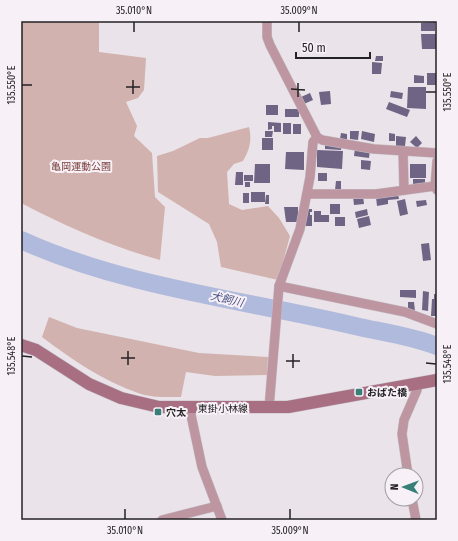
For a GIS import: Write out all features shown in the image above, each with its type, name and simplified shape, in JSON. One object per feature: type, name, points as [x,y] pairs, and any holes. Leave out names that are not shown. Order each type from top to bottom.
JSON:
[{"type":"main road","name":"東掛小林線","points":[[21,345],[36,350],[89,384],[121,398],[159,407],[269,408],[300,406],[427,382]]},
{"type":"street","points":[[267,21],[267,37],[270,45],[310,126],[317,137],[322,140],[374,149],[437,153]]},
{"type":"street","points":[[269,408],[279,290],[300,229],[307,194],[313,142],[317,137]]},
{"type":"street","points":[[403,152],[404,190]]},
{"type":"street","points":[[307,194],[376,194],[436,188],[437,161]]},
{"type":"street","points":[[279,290],[405,312],[437,324]]},
{"type":"street","points":[[407,467],[402,434],[404,420],[417,390],[427,382]]},
{"type":"street","points":[[191,408],[190,415],[202,467],[222,520]]},
{"type":"street","points":[[162,520],[216,506]]},
{"type":"street","points":[[414,507],[416,520]]},
{"type":"green space","name":"亀岡運動公園","points":[[21,21],[99,21],[99,52],[146,58],[144,90],[138,98],[126,102],[137,126],[134,136],[152,153],[155,197],[165,207],[160,260],[124,249],[89,235],[21,203]]},
{"type":"green space","points":[[249,127],[249,148],[245,157],[243,161],[234,164],[227,172],[229,204],[242,210],[268,206],[279,218],[290,236],[278,280],[221,267],[217,242],[209,224],[158,192],[157,156],[173,151],[200,138],[208,138]]},
{"type":"green space","points":[[49,317],[77,328],[199,353],[268,357],[267,375],[215,376],[186,372],[181,397],[143,395],[100,376],[42,337]]},
{"type":"building","points":[[435,22],[435,31],[421,31],[421,23]]},
{"type":"building","points":[[421,34],[437,34],[437,49],[422,49]]},
{"type":"building","points":[[376,56],[383,56],[383,61],[375,61]]},
{"type":"building","points":[[372,62],[382,63],[381,74],[372,74]]},
{"type":"building","points":[[427,73],[437,73],[437,85],[427,85]]},
{"type":"building","points":[[414,75],[424,76],[424,83],[414,83]]},
{"type":"building","points":[[408,87],[426,87],[426,109],[407,108]]},
{"type":"building","points":[[330,91],[331,104],[321,105],[319,92]]},
{"type":"building","points":[[391,91],[403,93],[402,99],[390,97]]},
{"type":"building","points":[[310,93],[313,100],[304,104],[301,97]]},
{"type":"building","points":[[389,102],[410,110],[407,117],[386,109]]},
{"type":"building","points":[[266,105],[278,105],[278,115],[266,115]]},
{"type":"building","points":[[285,109],[299,109],[299,117],[285,117]]},
{"type":"building","points":[[268,122],[281,123],[281,132],[274,132],[274,126],[272,126],[272,129],[268,130]]},
{"type":"building","points":[[283,123],[291,123],[291,134],[283,134]]},
{"type":"building","points":[[293,124],[301,124],[301,134],[293,134]]},
{"type":"building","points":[[265,131],[273,131],[272,137],[265,137]]},
{"type":"building","points":[[350,131],[359,131],[358,140],[350,139]]},
{"type":"building","points":[[362,131],[375,134],[374,142],[361,139]]},
{"type":"building","points":[[341,133],[347,134],[347,139],[340,139]]},
{"type":"building","points":[[389,133],[395,134],[395,141],[389,141]]},
{"type":"building","points":[[396,136],[406,137],[405,146],[396,146]]},
{"type":"building","points":[[416,136],[422,143],[417,148],[410,142]]},
{"type":"building","points":[[262,138],[273,138],[273,150],[262,150]]},
{"type":"building","points":[[325,143],[342,144],[341,150],[325,149]]},
{"type":"building","points":[[355,148],[370,150],[369,158],[354,156]]},
{"type":"building","points":[[317,150],[343,151],[342,169],[317,167]]},
{"type":"building","points":[[286,152],[304,152],[304,170],[285,169]]},
{"type":"building","points":[[361,160],[371,161],[370,170],[361,169]]},
{"type":"building","points":[[255,164],[270,164],[270,183],[254,183]]},
{"type":"building","points":[[410,164],[426,164],[426,178],[410,178]]},
{"type":"building","points":[[236,172],[243,172],[243,185],[235,185]]},
{"type":"building","points":[[318,173],[327,173],[327,181],[318,181]]},
{"type":"building","points":[[244,175],[253,175],[253,181],[244,181]]},
{"type":"building","points":[[413,179],[425,179],[425,185],[413,185]]},
{"type":"building","points":[[336,181],[341,181],[341,190],[335,190]]},
{"type":"building","points":[[245,182],[250,182],[250,187],[245,187]]},
{"type":"building","points":[[251,192],[265,192],[265,202],[251,202]]},
{"type":"building","points":[[243,193],[249,193],[249,203],[243,203]]},
{"type":"building","points":[[398,194],[399,199],[388,200],[388,204],[377,206],[376,197]]},
{"type":"building","points":[[266,195],[269,195],[269,204],[265,204]]},
{"type":"building","points":[[353,196],[363,196],[364,204],[354,205]]},
{"type":"building","points":[[405,199],[408,214],[400,216],[397,201]]},
{"type":"building","points":[[426,200],[427,205],[417,207],[416,201]]},
{"type":"building","points":[[330,204],[340,204],[340,214],[330,214]]},
{"type":"building","points":[[284,207],[298,207],[298,222],[286,222]]},
{"type":"building","points":[[306,209],[312,209],[310,215],[312,215],[312,226],[303,226]]},
{"type":"building","points":[[367,209],[368,215],[356,218],[355,212]]},
{"type":"building","points":[[314,211],[321,211],[321,215],[329,215],[329,222],[314,222]]},
{"type":"building","points":[[369,216],[371,225],[359,228],[357,219]]},
{"type":"building","points":[[335,217],[345,217],[345,226],[335,226]]},
{"type":"building","points":[[429,243],[431,260],[423,261],[421,244]]},
{"type":"building","points":[[400,290],[416,290],[416,298],[400,297]]},
{"type":"building","points":[[423,291],[429,292],[428,311],[422,310]]},
{"type":"building","points":[[434,294],[437,294],[437,316],[431,316],[432,299],[434,299]]},
{"type":"building","points":[[408,302],[414,302],[415,311],[408,311]]},
{"type":"waterway","name":"犬飼川","points":[[21,240],[60,256],[101,270],[143,281],[396,334],[437,346]]},
{"type":"place","name":"おばた橋","points":[[359,392]]},
{"type":"place","name":"穴太","points":[[158,412]]}]
